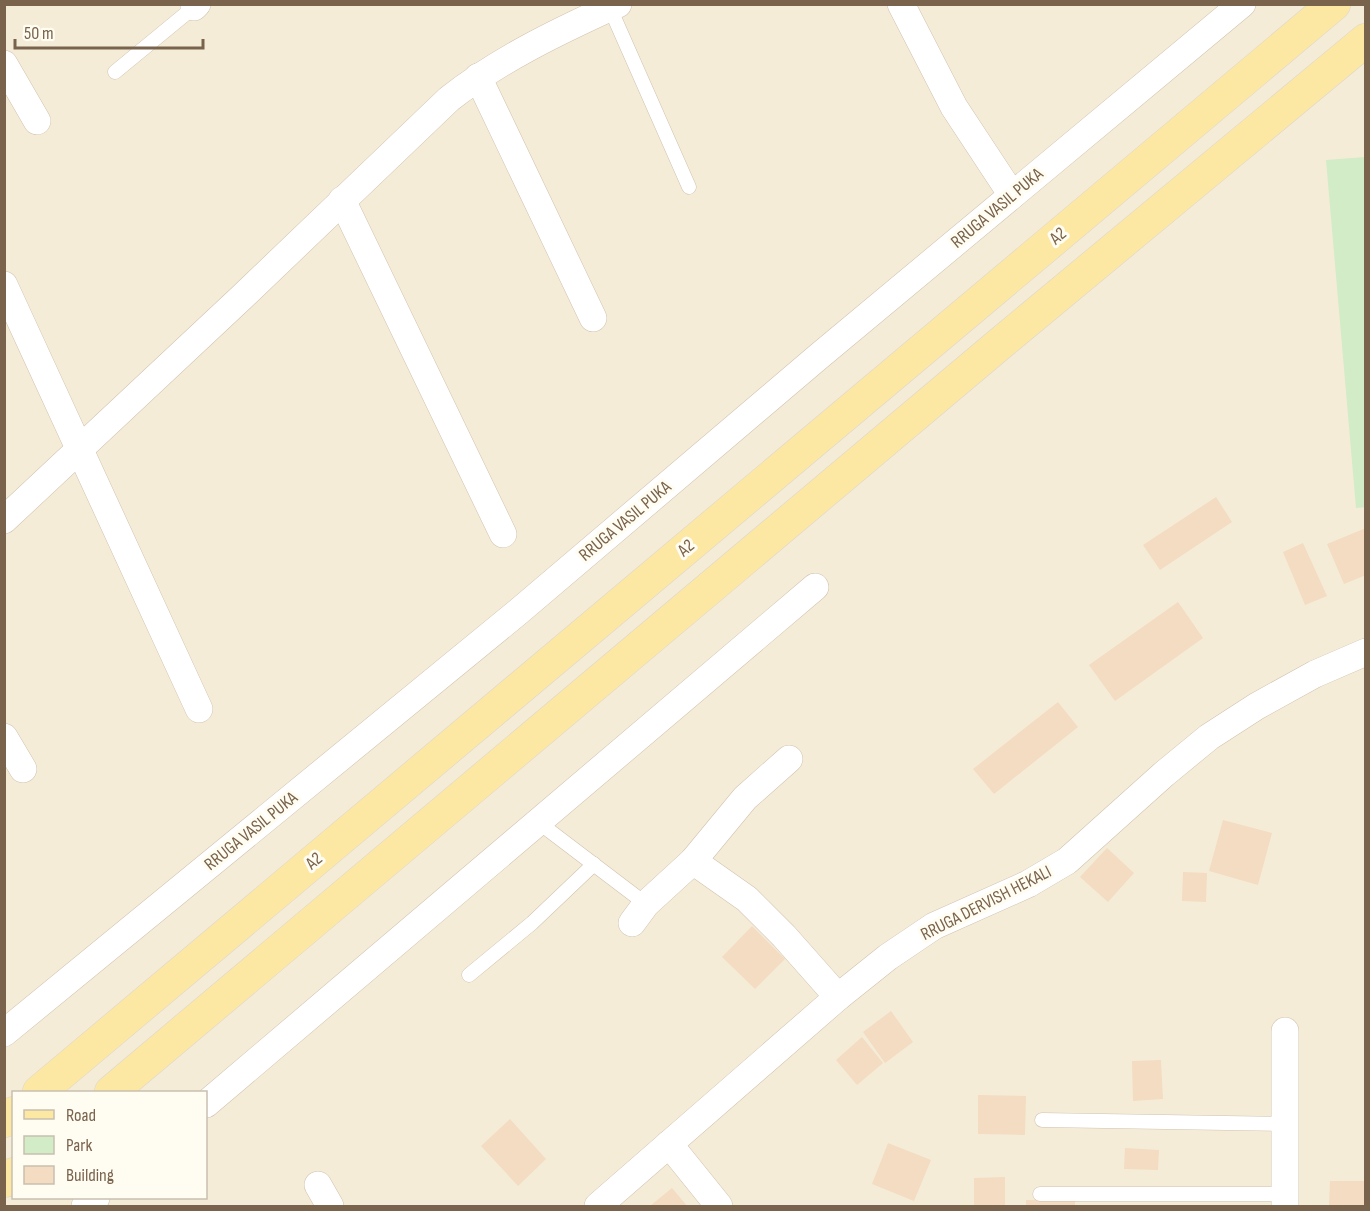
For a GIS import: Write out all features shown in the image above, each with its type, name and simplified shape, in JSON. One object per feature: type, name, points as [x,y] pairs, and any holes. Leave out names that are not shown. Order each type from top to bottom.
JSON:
[{"type":"main road","name":"A2","points":[[40,1091],[1334,4]]},
{"type":"main road","points":[[112,1091],[1002,342],[1365,40]]},
{"type":"street","points":[[901,4],[954,107],[1012,195]]},
{"type":"street","name":"RRUGA VASIL PUKA","points":[[4,1033],[518,612],[1242,4]]},
{"type":"street","points":[[4,520],[242,298],[449,99],[478,77],[561,31],[614,6]]},
{"type":"street","points":[[4,64],[37,121]]},
{"type":"street","points":[[478,77],[593,318]]},
{"type":"street","points":[[342,200],[503,534]]},
{"type":"street","points":[[4,285],[81,448],[199,709]]},
{"type":"street","points":[[207,1103],[815,587]]},
{"type":"street","name":"RRUGA DERVISH HEKALI","points":[[598,1206],[838,997],[888,957],[934,927],[1028,884],[1067,861],[1209,737],[1257,706],[1315,674],[1365,652]]},
{"type":"street","points":[[4,737],[23,769]]},
{"type":"street","points":[[639,914],[693,861],[745,798],[789,759]]},
{"type":"street","points":[[693,861],[747,899],[784,936],[838,997]]},
{"type":"street","points":[[1285,1031],[1285,1200]]},
{"type":"street","points":[[669,1144],[719,1206]]},
{"type":"lane","points":[[116,72],[196,6]]},
{"type":"lane","points":[[614,6],[688,187]]},
{"type":"lane","points":[[538,822],[594,864],[639,914]]},
{"type":"lane","points":[[469,975],[532,923],[594,864]]},
{"type":"lane","points":[[1042,1120],[1285,1124]]},
{"type":"lane","points":[[1040,1194],[1285,1200]]},
{"type":"shaded area","points":[[5,5],[1365,5],[1365,1206],[5,1206]]},
{"type":"green space","points":[[1365,157],[1366,507],[1356,508],[1326,160]]},
{"type":"building","points":[[1216,497],[1232,522],[1160,570],[1143,545]]},
{"type":"building","points":[[1366,528],[1366,575],[1344,584],[1327,544]]},
{"type":"building","points":[[1303,543],[1327,596],[1305,605],[1283,552]]},
{"type":"building","points":[[1178,602],[1203,638],[1115,701],[1089,665]]},
{"type":"building","points":[[1058,702],[1078,727],[994,794],[973,769]]},
{"type":"building","points":[[1223,820],[1272,833],[1258,885],[1209,871]]},
{"type":"building","points":[[1107,848],[1134,873],[1108,902],[1080,877]]},
{"type":"building","points":[[1183,872],[1207,873],[1206,902],[1182,901]]},
{"type":"building","points":[[752,926],[785,959],[755,989],[722,957]]},
{"type":"building","points":[[891,1011],[913,1042],[885,1063],[863,1032]]},
{"type":"building","points":[[862,1037],[883,1063],[857,1085],[836,1060]]},
{"type":"building","points":[[1161,1060],[1163,1099],[1133,1101],[1132,1061]]},
{"type":"building","points":[[978,1095],[1026,1096],[1025,1135],[978,1134]]},
{"type":"building","points":[[510,1119],[546,1159],[518,1186],[481,1146]]},
{"type":"building","points":[[888,1143],[931,1160],[914,1201],[872,1184]]},
{"type":"building","points":[[1125,1148],[1159,1150],[1158,1170],[1124,1169]]},
{"type":"building","points":[[1005,1177],[1005,1206],[974,1206],[974,1178]]},
{"type":"building","points":[[1330,1181],[1366,1181],[1366,1206],[1329,1206]]},
{"type":"building","points":[[672,1188],[687,1206],[650,1206]]},
{"type":"building","points":[[1026,1200],[1075,1201],[1075,1206],[1026,1206]]}]
